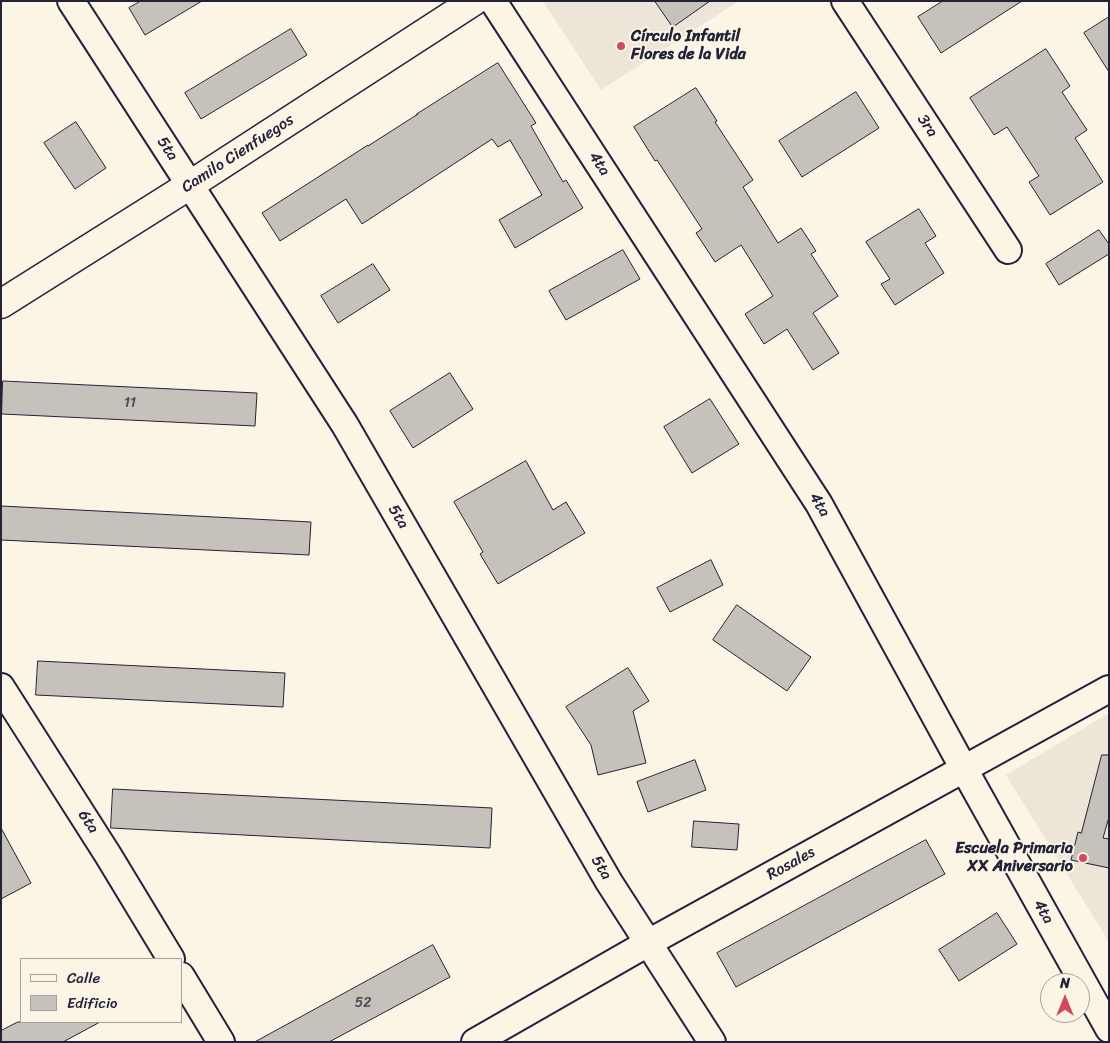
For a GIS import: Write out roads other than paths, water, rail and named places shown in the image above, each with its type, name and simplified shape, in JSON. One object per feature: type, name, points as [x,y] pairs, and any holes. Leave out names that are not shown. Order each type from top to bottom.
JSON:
[{"type":"street","name":"5ta","points":[[71,1],[345,425],[609,882],[712,1042]]},
{"type":"street","name":"Camilo Cienfuegos","points":[[1,304],[190,185],[474,1]]},
{"type":"street","name":"4ta","points":[[493,1],[819,504],[1109,1029]]},
{"type":"street","name":"3ra","points":[[845,1],[1008,250]]},
{"type":"street","name":"6ta","points":[[1,687],[108,855],[170,958]]},
{"type":"street","name":"Rosales","points":[[475,1042],[648,943],[1109,689]]},
{"type":"street","points":[[182,978],[221,1042]]},
{"type":"place","name":"Círculo Infantil Flores de la Vida","points":[[621,46]]},
{"type":"place","name":"Escuela Primaria XX Aniversario","points":[[1083,858]]}]
